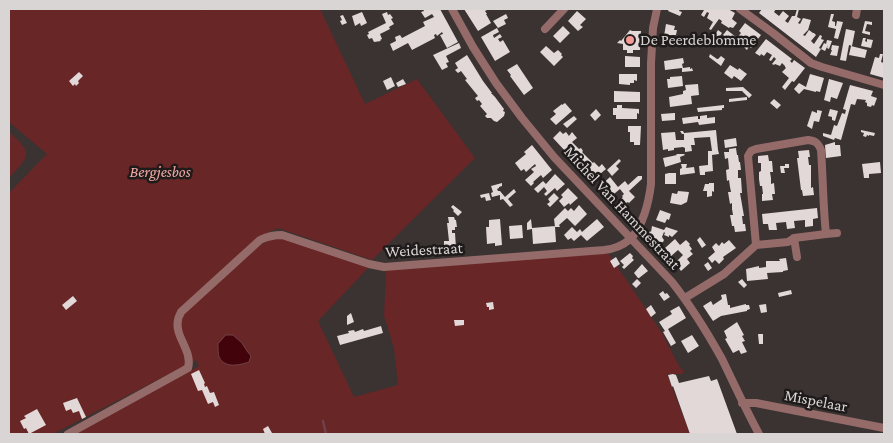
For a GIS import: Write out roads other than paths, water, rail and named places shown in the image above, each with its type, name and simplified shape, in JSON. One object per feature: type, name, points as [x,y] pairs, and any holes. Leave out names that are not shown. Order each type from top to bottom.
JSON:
[{"type":"street","name":"Michel Van Hammestraat","points":[[452,9],[473,47],[522,118],[554,157],[685,298],[722,359],[742,403],[760,434]]},
{"type":"street","points":[[546,29],[564,9]]},
{"type":"street","points":[[631,238],[645,212],[651,184],[651,63],[653,28],[657,9]]},
{"type":"street","points":[[740,9],[812,63],[884,85]]},
{"type":"street","points":[[756,245],[748,156],[751,151],[756,149],[808,140],[814,141],[821,150],[826,234]]},
{"type":"street","points":[[685,298],[724,274],[756,245],[788,242],[794,238],[837,234]]},
{"type":"street","name":"Weidestraat","points":[[68,434],[188,368],[190,362],[178,328],[181,312],[260,240],[267,236],[282,235],[369,264],[384,267],[604,250],[619,246],[631,238]]},
{"type":"street","points":[[794,238],[797,257]]},
{"type":"street","name":"Mispelaar","points":[[742,403],[756,403],[884,428]]},
{"type":"waterway","points":[[323,421],[326,434]]},
{"type":"place","name":"De Peerdeblomme","points":[[630,40]]},
{"type":"park label","name":"Bergjesbos","points":[[160,172]]}]
